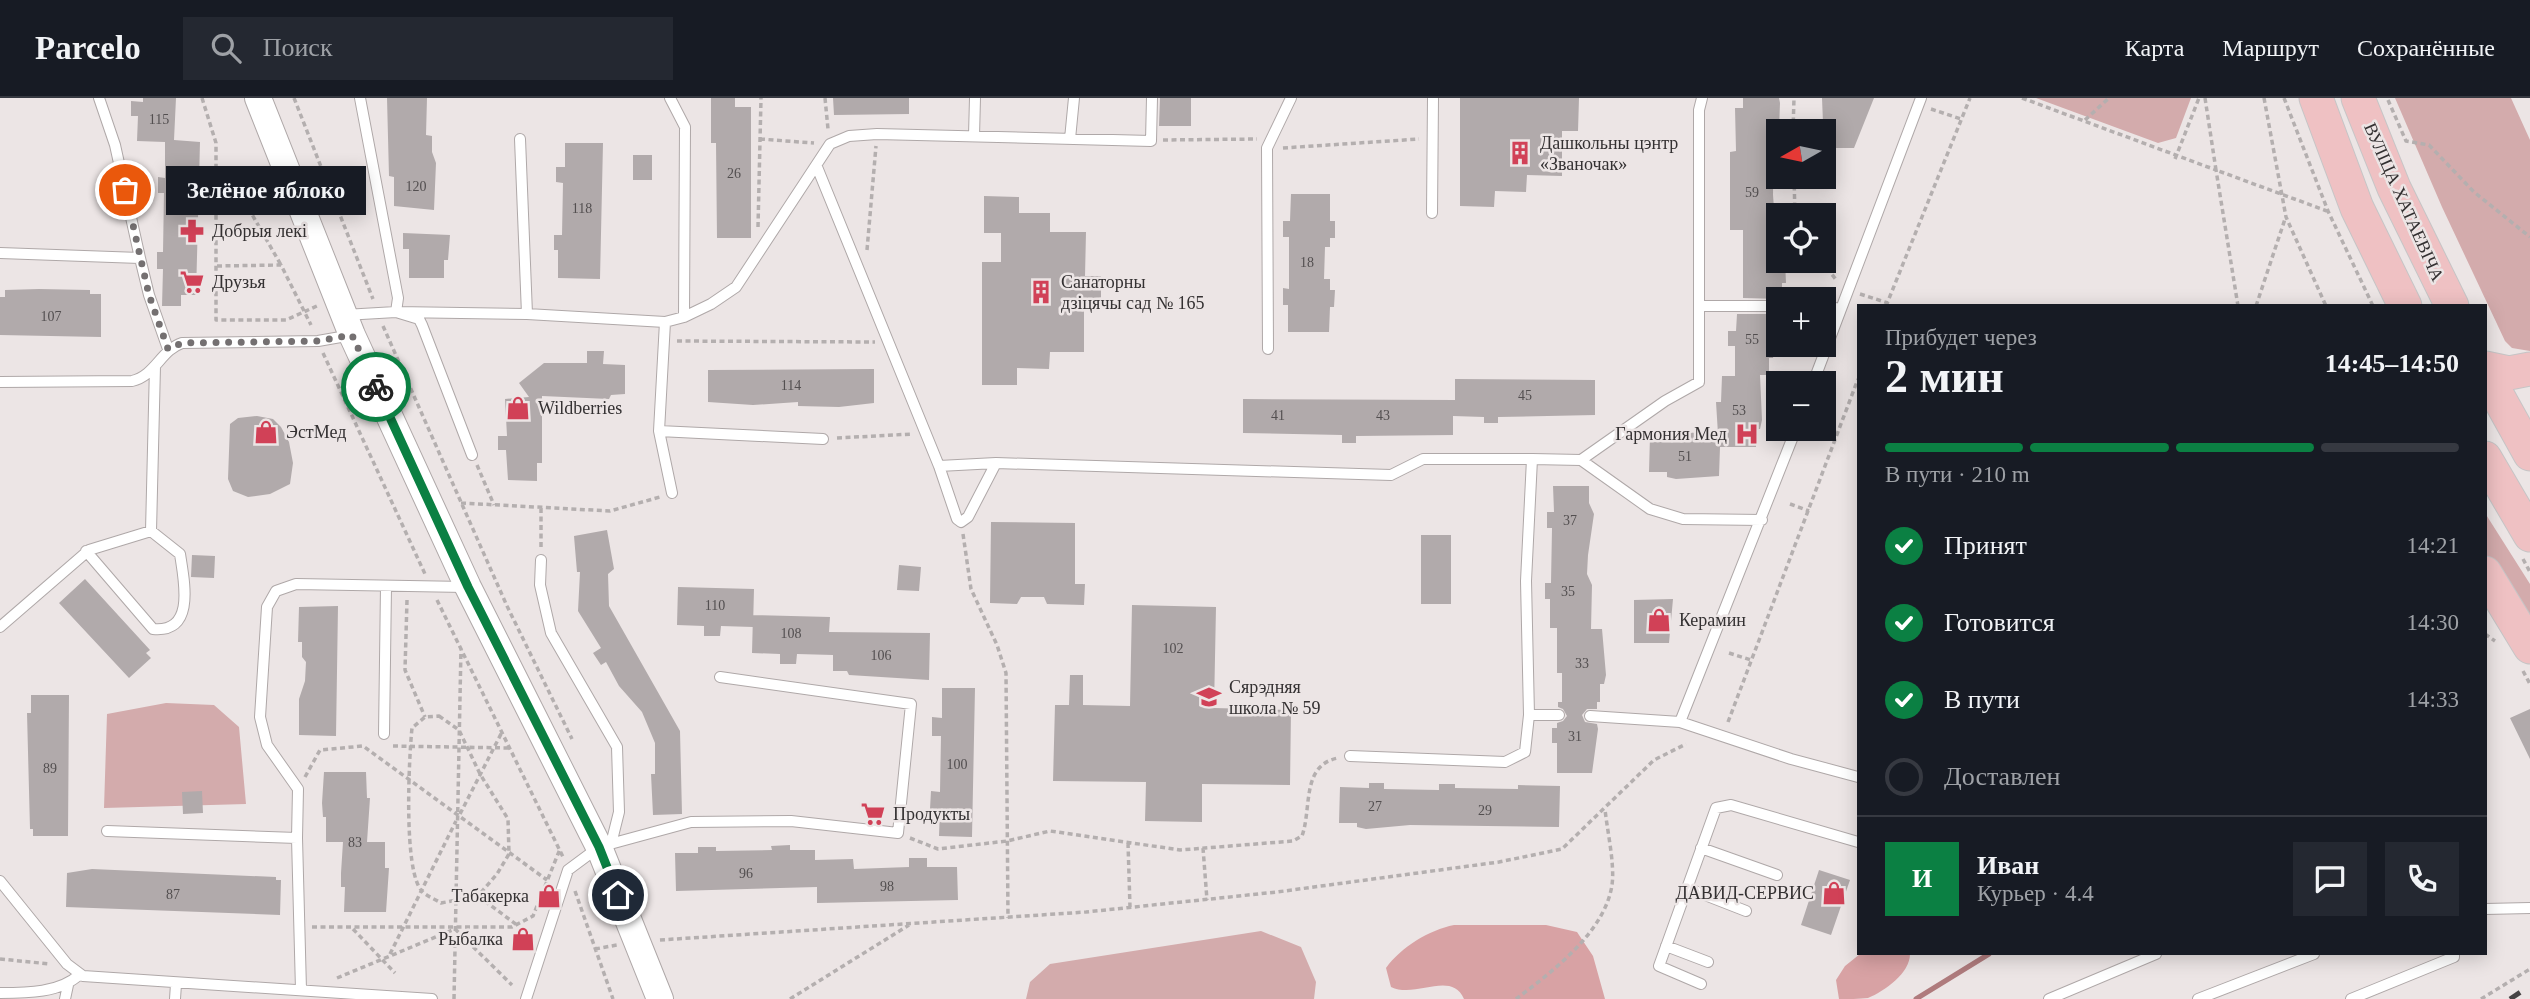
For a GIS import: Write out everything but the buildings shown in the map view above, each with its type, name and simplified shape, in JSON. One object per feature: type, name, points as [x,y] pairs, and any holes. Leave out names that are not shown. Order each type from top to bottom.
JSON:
[{"type":"main road","points":[[2316,98],[2357,208],[2404,304]]},
{"type":"main road","name":"ВУЛІЦА ХАТАЕВІЧА","points":[[2358,98],[2394,188],[2451,304]]},
{"type":"main road","points":[[2487,371],[2509,373],[2530,369]]},
{"type":"main road","points":[[2487,375],[2530,454]]},
{"type":"main road","points":[[2487,461],[2530,535]]},
{"type":"main road","points":[[2487,484],[2511,503]]},
{"type":"main road","points":[[2487,576],[2530,647]]},
{"type":"street","points":[[258,98],[339,318],[468,587],[652,937],[660,999]]},
{"type":"lane","points":[[99,98],[115,145],[149,295],[168,349]]},
{"type":"lane","points":[[360,98],[398,298],[396,312]]},
{"type":"lane","points":[[670,98],[685,127],[684,317]]},
{"type":"lane","points":[[974,136],[975,98]]},
{"type":"lane","points":[[1070,139],[1074,98]]},
{"type":"lane","points":[[0,382],[132,381],[145,376],[168,349],[182,343],[318,341],[339,318],[378,313],[527,314],[665,323],[711,304],[736,287],[757,250],[817,167],[830,144],[849,136],[877,134],[1151,141],[1152,98]]},
{"type":"lane","points":[[1268,349],[1269,144],[1291,98]]},
{"type":"lane","points":[[1432,212],[1433,98]]},
{"type":"lane","points":[[1581,460],[1665,401],[1699,382],[1699,110],[1702,98]]},
{"type":"lane","points":[[1817,371],[1920,98]]},
{"type":"lane","points":[[520,139],[527,314]]},
{"type":"lane","points":[[817,167],[940,466],[954,515],[961,522],[968,517],[996,463]]},
{"type":"lane","points":[[0,253],[140,258]]},
{"type":"lane","points":[[1700,306],[1766,306]]},
{"type":"lane","points":[[1836,308],[1840,309]]},
{"type":"lane","points":[[396,312],[419,320],[422,325],[472,455]]},
{"type":"lane","points":[[665,323],[659,431],[672,493]]},
{"type":"lane","points":[[151,531],[155,366]]},
{"type":"lane","points":[[659,431],[824,439]]},
{"type":"lane","points":[[1680,722],[1792,441]]},
{"type":"lane","points":[[940,466],[996,463],[1391,475],[1423,459],[1581,460],[1650,509],[1683,519],[1762,520]]},
{"type":"lane","points":[[1350,756],[1505,762],[1525,752],[1529,715],[1526,581],[1532,459]]},
{"type":"lane","points":[[0,627],[86,551],[99,544],[144,536],[151,531]]},
{"type":"lane","points":[[86,551],[153,629],[167,628],[178,621],[185,605],[180,554],[151,531]]},
{"type":"lane","points":[[541,560],[540,585],[551,633],[617,747],[619,812],[605,845]]},
{"type":"lane","points":[[301,990],[298,789],[262,733],[260,718],[267,607],[276,591],[288,585],[468,587]]},
{"type":"lane","points":[[384,734],[386,586]]},
{"type":"lane","points":[[526,999],[568,870],[605,845],[691,822],[791,821],[898,833],[911,704],[720,677]]},
{"type":"lane","points":[[1529,715],[1559,715]]},
{"type":"lane","points":[[1590,716],[1680,722],[1791,759],[1857,777]]},
{"type":"lane","points":[[1701,984],[1659,966],[1716,808],[1731,805],[1857,842]]},
{"type":"lane","points":[[107,831],[297,838]]},
{"type":"lane","points":[[1701,848],[1777,875]]},
{"type":"lane","points":[[0,881],[67,964],[80,974],[272,994],[301,990],[432,999]]},
{"type":"lane","points":[[1687,887],[1746,911]]},
{"type":"lane","points":[[2487,909],[2530,908]]},
{"type":"lane","points":[[1666,946],[1708,962]]},
{"type":"lane","points":[[2049,999],[2154,955]]},
{"type":"lane","points":[[2197,999],[2311,955]]},
{"type":"lane","points":[[2351,999],[2454,955]]},
{"type":"lane","points":[[0,993],[24,996],[68,985],[80,974]]},
{"type":"lane","points":[[175,999],[176,984]]},
{"type":"lane","points":[[65,999],[68,985]]},
{"type":"path","points":[[202,98],[216,143],[216,320],[286,320],[304,312],[339,318]]},
{"type":"path","points":[[294,98],[378,313],[461,503],[573,742]]},
{"type":"path","points":[[757,250],[761,98]]},
{"type":"path","points":[[760,139],[830,144],[825,98]]},
{"type":"path","points":[[1793,119],[1794,98]]},
{"type":"path","points":[[1887,304],[1970,98]]},
{"type":"path","points":[[2022,98],[2328,211]]},
{"type":"path","points":[[2085,120],[2109,98]]},
{"type":"path","points":[[2176,157],[2199,98]]},
{"type":"path","points":[[2205,98],[2238,304]]},
{"type":"path","points":[[2263,98],[2286,217],[2325,304]]},
{"type":"path","points":[[2388,98],[2406,141],[2429,145],[2474,192],[2530,237]]},
{"type":"path","points":[[1929,108],[1962,119]]},
{"type":"path","points":[[864,284],[877,134]]},
{"type":"path","points":[[1151,141],[1269,144],[1433,139]]},
{"type":"path","points":[[216,169],[242,197],[281,265],[310,326]]},
{"type":"path","points":[[2257,304],[2286,217]]},
{"type":"path","points":[[217,265],[281,265]]},
{"type":"path","points":[[1832,273],[1841,285]]},
{"type":"path","points":[[1858,293],[1885,304]]},
{"type":"path","points":[[664,341],[887,342]]},
{"type":"path","points":[[323,354],[431,587],[560,849],[613,999]]},
{"type":"path","points":[[1728,722],[1857,382]]},
{"type":"path","points":[[824,439],[926,433]]},
{"type":"path","points":[[472,455],[494,505]]},
{"type":"path","points":[[461,503],[610,511],[672,493]]},
{"type":"path","points":[[1790,504],[1809,511]]},
{"type":"path","points":[[541,508],[541,560]]},
{"type":"path","points":[[961,522],[971,589],[998,645],[1006,673],[1008,918]]},
{"type":"path","points":[[407,586],[405,670],[425,716]]},
{"type":"path","points":[[454,999],[461,647]]},
{"type":"path","points":[[1729,653],[1751,660]]},
{"type":"path","points":[[425,716],[439,716],[459,730],[480,774],[508,819],[509,854],[497,874],[478,896],[440,903],[422,891],[411,862],[410,746],[412,728],[425,716]]},
{"type":"path","points":[[390,954],[502,732]]},
{"type":"path","points":[[595,948],[652,937],[910,924],[1130,908],[1499,862],[1562,849],[1654,760],[1686,744]]},
{"type":"path","points":[[363,746],[547,880]]},
{"type":"path","points":[[298,789],[320,750],[374,746]]},
{"type":"path","points":[[386,746],[510,748]]},
{"type":"path","points":[[898,833],[938,849],[1007,841],[1050,831],[1180,850],[1293,841],[1302,836],[1317,767],[1327,760],[1350,756]]},
{"type":"path","points":[[1516,999],[1554,971],[1595,926],[1612,885],[1605,808]]},
{"type":"path","points":[[1128,842],[1130,908]]},
{"type":"path","points":[[1203,848],[1207,900]]},
{"type":"path","points":[[299,927],[455,929],[517,925],[533,916],[560,849]]},
{"type":"path","points":[[478,896],[517,925]]},
{"type":"path","points":[[790,999],[910,924]]},
{"type":"path","points":[[351,928],[395,973]]},
{"type":"path","points":[[335,978],[455,929]]},
{"type":"path","points":[[455,929],[512,985]]},
{"type":"path","points":[[652,937],[665,949]]},
{"type":"path","points":[[0,959],[67,964]]},
{"type":"path","points":[[2481,999],[2530,969]]},
{"type":"shaded area","points":[[2036,98],[2191,98],[2176,138],[2158,143]]},
{"type":"shaded area","points":[[2395,98],[2511,98],[2530,140],[2530,351],[2512,348],[2505,341],[2442,207]]},
{"type":"shaded area","points":[[2487,516],[2530,584],[2530,630],[2487,563]]},
{"type":"shaded area","points":[[166,703],[214,705],[239,727],[246,804],[104,808],[107,714]]},
{"type":"shaded area","points":[[1454,925],[1546,925],[1577,932],[1593,956],[1605,999],[1464,999],[1451,987],[1401,990],[1391,987],[1386,968],[1399,953],[1425,935]]},
{"type":"shaded area","points":[[1261,931],[1301,947],[1316,982],[1314,999],[1026,999],[1030,982],[1050,964]]},
{"type":"shaded area","points":[[1859,955],[1910,955],[1901,974],[1882,991],[1868,998],[1839,999],[1836,980],[1845,966]]},
{"type":"waterway","points":[[1916,999],[1987,955]]},
{"type":"railway","points":[[2510,999],[2530,986]]},
{"type":"way so far","points":[[125,190],[149,295],[168,349],[182,343],[318,341],[352,335],[376,387]]},
{"type":"place","name":"Дашкольны цэнтр «Званочак»","points":[[1520,153]]},
{"type":"place","name":"Зелёное яблоко","points":[[125,190]]},
{"type":"place","name":"Добрыя лекі","points":[[192,231]]},
{"type":"place","name":"Друзья","points":[[192,282]]},
{"type":"place","name":"Санаторны дзіцячы сад № 165","points":[[1041,292]]},
{"type":"place","name":"Wildberries","points":[[518,408]]},
{"type":"place","name":"ЭстМед","points":[[266,432]]},
{"type":"place","name":"Гармония Мед","points":[[1747,434]]},
{"type":"place","name":"Керамин","points":[[1659,620]]},
{"type":"place","name":"Сярэдняя школа № 59","points":[[1209,697]]},
{"type":"place","name":"Продукты","points":[[873,814]]},
{"type":"place","name":"ДАВИД-СЕРВИС","points":[[1834,893]]},
{"type":"place","name":"Табакерка","points":[[549,896]]},
{"type":"place","name":"Рыбалка","points":[[523,939]]},
{"type":"route","points":[[376,387],[468,587],[599,847],[618,895]]}]
